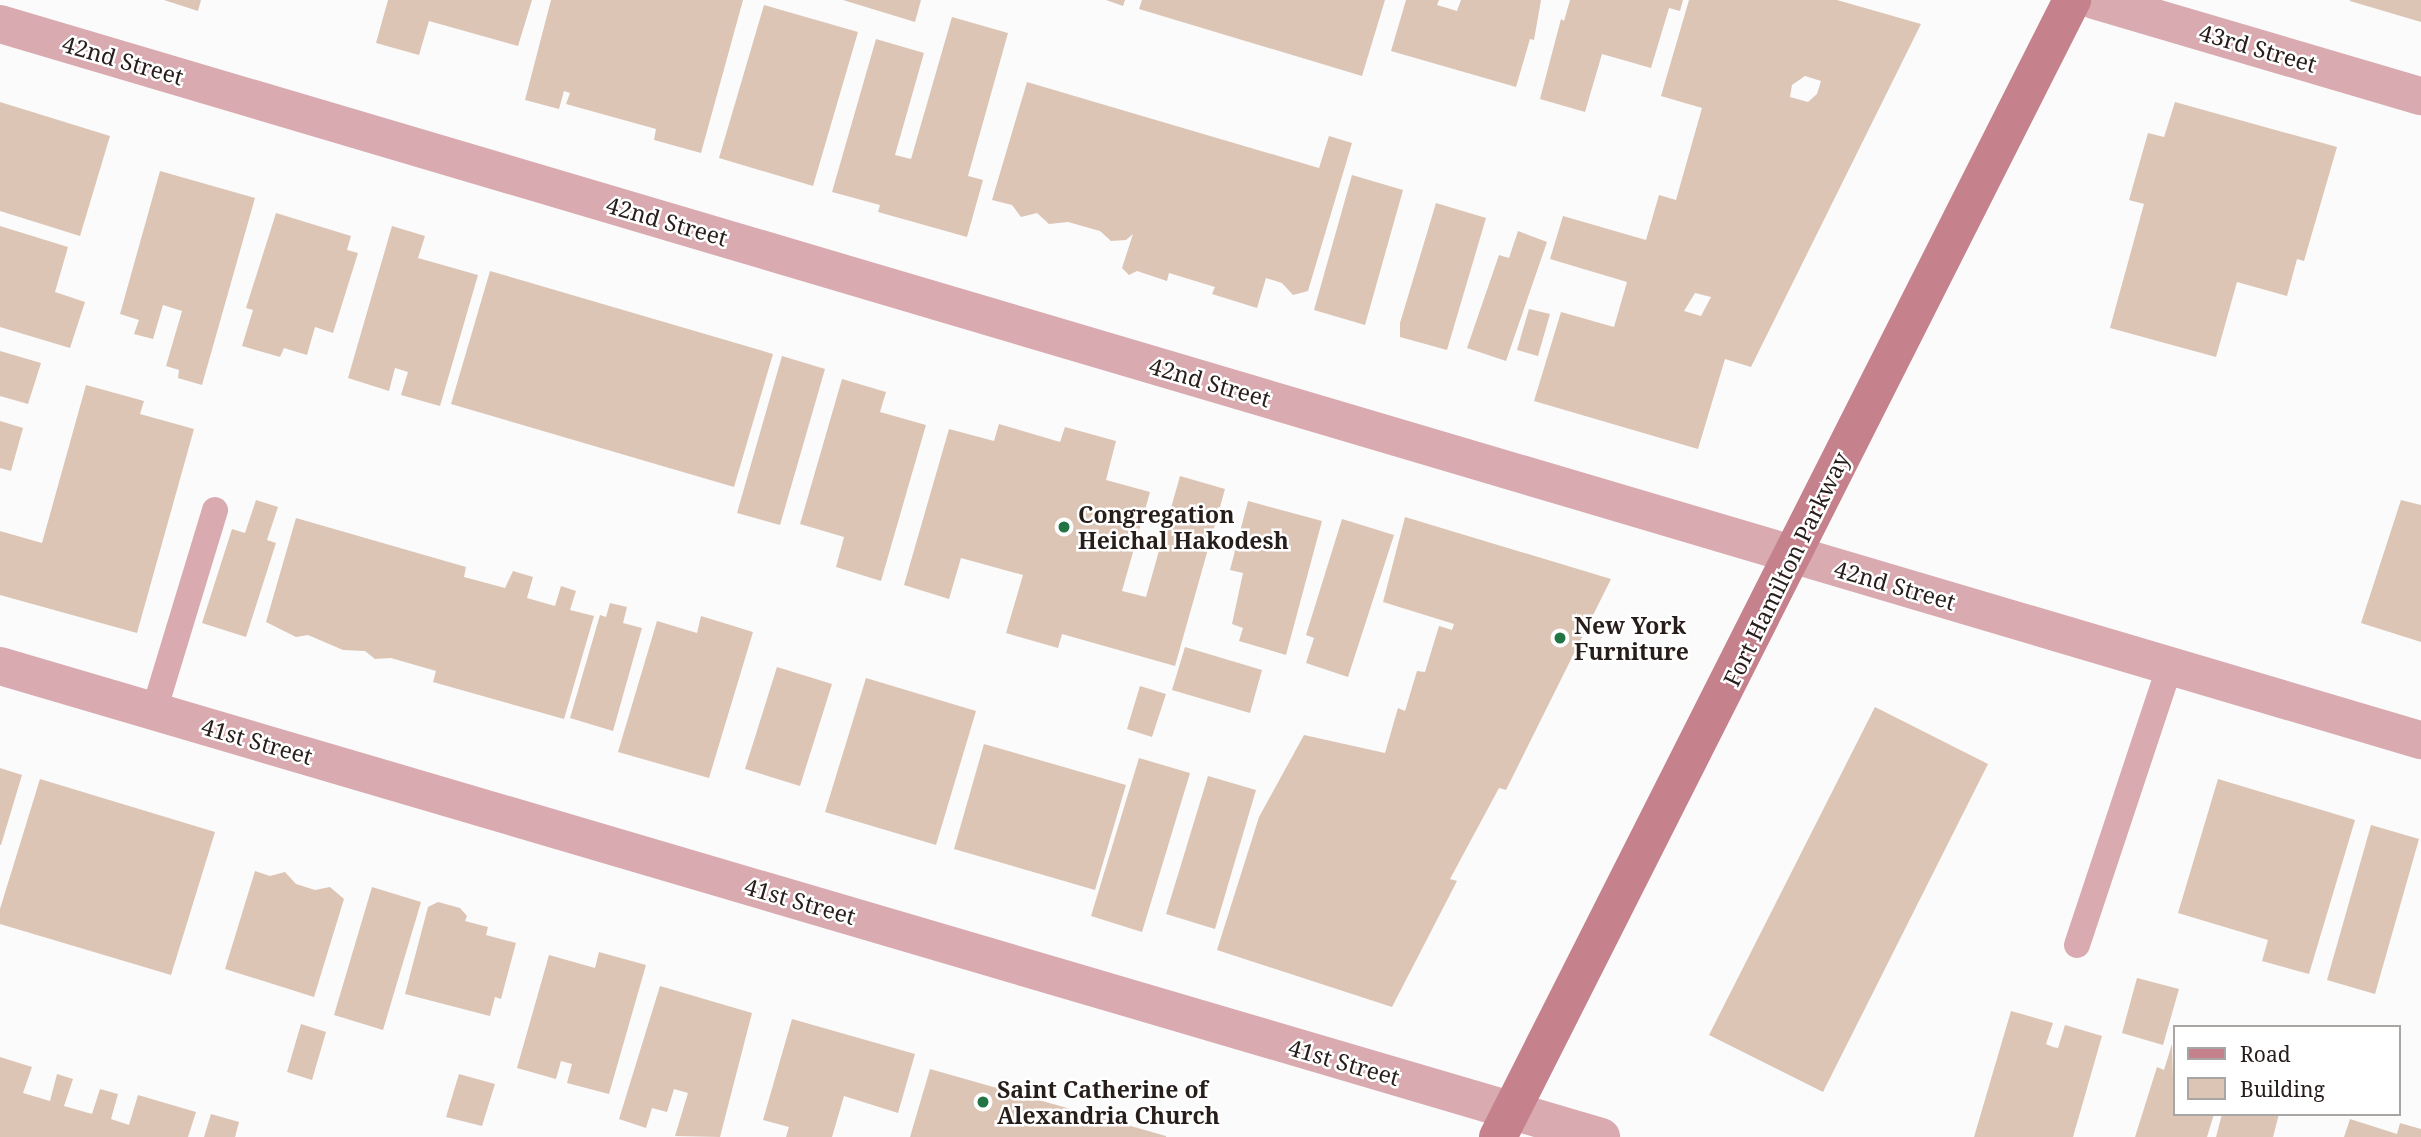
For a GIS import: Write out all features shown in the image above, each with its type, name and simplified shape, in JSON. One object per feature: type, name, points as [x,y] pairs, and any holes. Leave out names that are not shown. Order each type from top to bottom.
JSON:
[{"type":"main road","name":"Fort Hamilton Parkway","points":[[1505,1124],[2072,0]]},
{"type":"street","name":"43rd Street","points":[[2094,0],[2421,96]]},
{"type":"street","name":"42nd Street","points":[[0,24],[2421,740]]},
{"type":"street","name":"41st Street","points":[[0,666],[1505,1124],[1601,1137]]},
{"type":"lane","points":[[154,711],[215,510]]},
{"type":"lane","points":[[2077,945],[2170,665]]},
{"type":"building","points":[[164,0],[201,0],[198,11]]},
{"type":"building","points":[[388,0],[532,0],[518,46],[429,21],[419,55],[376,43]]},
{"type":"building","points":[[551,0],[743,0],[701,153],[654,140],[656,129],[566,104],[570,93],[564,91],[559,109],[525,100]]},
{"type":"building","points":[[843,0],[921,0],[915,22]]},
{"type":"building","points":[[1106,0],[1125,0],[1123,6]]},
{"type":"building","points":[[1142,0],[1385,0],[1362,76],[1139,9]]},
{"type":"building","points":[[1406,0],[1439,0],[1437,5],[1457,11],[1461,0],[1541,0],[1534,40],[1530,39],[1516,87],[1391,51]]},
{"type":"building","points":[[1570,0],[1683,0],[1680,11],[1669,8],[1651,68],[1602,54],[1585,112],[1540,99],[1561,19],[1564,21]]},
{"type":"building","points":[[1689,0],[1837,0],[1921,24],[1751,367],[1725,359],[1698,449],[1534,401],[1561,312],[1614,327],[1627,282],[1550,259],[1563,216],[1646,240],[1659,195],[1676,200],[1702,108],[1661,96]],"holes":[[[1805,76],[1821,81],[1817,94],[1808,102],[1790,97],[1792,85]],[[1695,293],[1711,297],[1701,316],[1684,311]]]},
{"type":"building","points":[[2421,0],[2421,22],[2350,1]]},
{"type":"building","points":[[764,5],[858,32],[813,186],[719,158]]},
{"type":"building","points":[[952,17],[1008,33],[968,176],[983,180],[967,237],[878,212],[880,205],[832,192],[876,39],[924,53],[895,155],[911,159]]},
{"type":"building","points":[[1027,82],[1319,168],[1329,136],[1352,143],[1308,291],[1293,295],[1282,283],[1266,278],[1257,308],[1212,294],[1215,287],[1169,273],[1167,281],[1137,271],[1129,275],[1122,268],[1133,234],[1126,240],[1111,241],[1100,231],[1068,222],[1049,224],[1037,213],[1021,217],[1012,205],[992,200]]},
{"type":"building","points":[[0,102],[110,136],[80,236],[0,211]]},
{"type":"building","points":[[2175,102],[2337,147],[2304,261],[2297,259],[2287,296],[2237,282],[2216,357],[2110,328],[2144,204],[2129,200],[2148,133],[2164,137]]},
{"type":"building","points":[[160,171],[255,198],[202,385],[178,378],[179,370],[166,366],[182,311],[163,305],[153,339],[134,334],[139,320],[120,314]]},
{"type":"building","points":[[1352,175],[1403,190],[1365,325],[1314,310]]},
{"type":"building","points":[[1436,203],[1486,218],[1447,350],[1400,337],[1400,323]]},
{"type":"building","points":[[276,213],[351,236],[347,250],[358,253],[333,333],[315,327],[307,355],[284,348],[280,357],[242,346],[253,310],[246,308]]},
{"type":"building","points":[[0,226],[68,247],[55,292],[85,302],[70,348],[0,327]]},
{"type":"building","points":[[392,226],[425,236],[418,258],[478,275],[440,406],[401,395],[408,372],[395,368],[389,391],[348,378]]},
{"type":"building","points":[[1518,231],[1547,242],[1506,361],[1467,348],[1499,255],[1509,258]]},
{"type":"building","points":[[490,271],[773,354],[734,487],[451,404]]},
{"type":"building","points":[[1529,309],[1550,314],[1538,356],[1517,350]]},
{"type":"building","points":[[0,351],[41,363],[28,404],[0,396]]},
{"type":"building","points":[[782,356],[825,369],[780,525],[737,513]]},
{"type":"building","points":[[842,379],[886,392],[880,412],[926,425],[881,581],[836,567],[844,537],[800,524]]},
{"type":"building","points":[[86,385],[144,401],[140,414],[194,429],[137,633],[0,595],[0,531],[42,543]]},
{"type":"building","points":[[0,421],[23,428],[11,471],[0,468]]},
{"type":"building","points":[[999,424],[1060,442],[1065,427],[1116,441],[1106,480],[1150,492],[1122,591],[1146,597],[1180,476],[1225,489],[1175,666],[1062,634],[1058,648],[1006,633],[1023,575],[961,558],[949,599],[904,585],[949,429],[994,441]]},
{"type":"building","points":[[256,500],[278,507],[267,540],[276,543],[246,637],[202,623],[232,529],[245,533]]},
{"type":"building","points":[[2401,500],[2421,505],[2421,642],[2361,623]]},
{"type":"building","points":[[1248,501],[1322,521],[1286,655],[1239,641],[1243,628],[1232,624],[1243,573],[1230,570]]},
{"type":"building","points":[[1405,517],[1611,579],[1506,790],[1499,788],[1450,879],[1457,881],[1392,1007],[1217,950],[1259,817],[1304,735],[1385,753],[1398,708],[1405,711],[1417,671],[1425,672],[1439,626],[1452,630],[1454,624],[1383,602]]},
{"type":"building","points":[[296,518],[466,567],[464,577],[505,588],[513,571],[533,577],[527,598],[555,606],[561,586],[576,591],[570,610],[594,616],[564,719],[433,682],[436,671],[391,658],[375,659],[365,651],[343,650],[308,635],[296,637],[266,622]]},
{"type":"building","points":[[1342,519],[1394,535],[1348,677],[1306,663],[1314,638],[1306,635]]},
{"type":"building","points":[[610,603],[627,607],[623,623],[642,628],[613,731],[570,718],[600,615],[606,617]]},
{"type":"building","points":[[701,616],[753,632],[709,778],[618,752],[657,621],[697,633]]},
{"type":"building","points":[[1185,647],[1262,670],[1250,713],[1172,690]]},
{"type":"building","points":[[777,667],[832,684],[800,786],[745,769]]},
{"type":"building","points":[[866,678],[976,711],[936,845],[825,812]]},
{"type":"building","points":[[1140,686],[1166,694],[1152,737],[1127,729]]},
{"type":"building","points":[[1875,707],[1988,764],[1823,1092],[1709,1035]]},
{"type":"building","points":[[984,744],[1126,785],[1095,890],[954,849]]},
{"type":"building","points":[[1139,758],[1190,773],[1142,932],[1091,916]]},
{"type":"building","points":[[0,768],[22,775],[1,845],[0,845]]},
{"type":"building","points":[[1208,776],[1256,790],[1215,929],[1166,914]]},
{"type":"building","points":[[40,779],[215,832],[171,975],[0,924],[0,909]]},
{"type":"building","points":[[2218,779],[2355,820],[2309,974],[2262,961],[2268,940],[2178,913]]},
{"type":"building","points":[[2371,825],[2419,839],[2375,994],[2327,980]]},
{"type":"building","points":[[255,871],[270,876],[285,872],[296,884],[315,890],[330,887],[344,899],[314,997],[225,969]]},
{"type":"building","points":[[372,887],[421,902],[383,1030],[334,1015]]},
{"type":"building","points":[[438,902],[460,908],[467,916],[465,921],[488,927],[486,935],[516,943],[501,999],[495,997],[490,1016],[405,994],[428,907]]},
{"type":"building","points":[[599,952],[646,965],[609,1094],[567,1083],[572,1064],[561,1061],[556,1079],[517,1068],[549,955],[595,968]]},
{"type":"building","points":[[2137,978],[2179,989],[2163,1045],[2122,1033]]},
{"type":"building","points":[[660,986],[752,1013],[720,1137],[675,1136],[688,1093],[674,1089],[667,1112],[652,1108],[646,1128],[619,1119]]},
{"type":"building","points":[[2011,1011],[2053,1023],[2046,1044],[2053,1047],[2058,1048],[2065,1025],[2102,1036],[2073,1137],[1974,1137]]},
{"type":"building","points":[[792,1019],[915,1054],[898,1113],[844,1096],[832,1137],[786,1137],[789,1127],[763,1120]]},
{"type":"building","points":[[301,1024],[326,1032],[312,1080],[287,1072]]},
{"type":"building","points":[[2172,1044],[2172,1116],[2213,1116],[2207,1137],[2135,1137],[2157,1067],[2164,1070]]},
{"type":"building","points":[[0,1057],[32,1067],[23,1093],[50,1101],[57,1074],[73,1079],[64,1106],[92,1114],[100,1089],[118,1094],[111,1119],[129,1125],[138,1095],[196,1112],[188,1137],[0,1137]]},
{"type":"building","name":"Saint Catherine of Alexandria Church","points":[[930,1069],[1166,1136],[1166,1137],[910,1137]]},
{"type":"building","points":[[459,1074],[495,1084],[482,1126],[446,1117]]},
{"type":"building","points":[[211,1114],[239,1122],[235,1137],[204,1137]]},
{"type":"building","points":[[2221,1116],[2278,1116],[2273,1137],[2216,1137]]},
{"type":"building","points":[[2350,1119],[2397,1134],[2400,1123],[2421,1129],[2421,1137],[2344,1137]]},
{"type":"place","name":"Congregation Heichal Hakodesh","points":[[1064,527]]},
{"type":"place","name":"New York Furniture","points":[[1560,638]]},
{"type":"place","name":"Saint Catherine of Alexandria Church","points":[[983,1102]]}]
